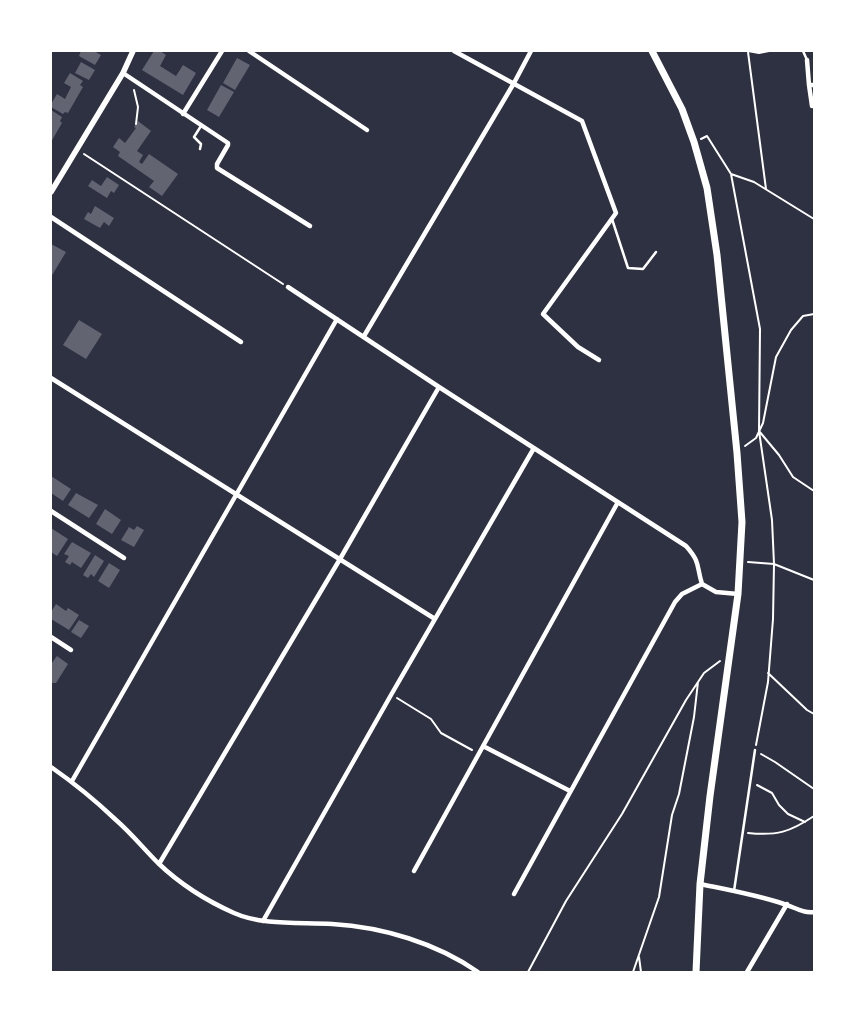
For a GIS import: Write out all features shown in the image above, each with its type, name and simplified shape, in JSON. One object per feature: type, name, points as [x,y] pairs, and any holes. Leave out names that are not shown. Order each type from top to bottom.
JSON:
[{"type":"main road","points":[[652,51],[682,109],[707,188],[717,255],[737,452],[742,522],[738,594],[710,796],[700,884],[696,972]]},
{"type":"street","points":[[51,192],[123,73],[133,51]]},
{"type":"street","points":[[183,114],[222,51]]},
{"type":"street","points":[[248,51],[367,130]]},
{"type":"street","points":[[454,51],[582,122],[616,213],[543,314],[578,347],[599,360]]},
{"type":"street","points":[[364,336],[514,84],[531,51]]},
{"type":"street","points":[[807,60],[812,85],[812,106]]},
{"type":"street","points":[[123,73],[228,143],[217,164],[218,168],[310,226]]},
{"type":"street","points":[[51,217],[242,342]]},
{"type":"street","points":[[288,287],[686,546],[696,557],[702,584],[708,589],[716,592],[738,594]]},
{"type":"street","points":[[72,781],[238,495],[337,319]]},
{"type":"street","points":[[51,378],[435,619]]},
{"type":"street","points":[[159,864],[340,559],[439,387]]},
{"type":"street","points":[[263,921],[534,448]]},
{"type":"street","points":[[414,871],[618,502]]},
{"type":"street","points":[[51,511],[124,558]]},
{"type":"street","points":[[514,894],[675,602],[682,594],[702,584]]},
{"type":"street","points":[[51,637],[71,650]]},
{"type":"street","points":[[483,746],[570,791]]},
{"type":"street","points":[[51,767],[72,781],[117,820],[159,864],[210,902],[236,914],[263,921],[335,924],[394,933],[461,960],[478,972]]},
{"type":"street","points":[[700,884],[757,895],[808,913],[814,912]]},
{"type":"street","points":[[747,972],[787,904]]},
{"type":"lane","points":[[803,51],[807,60]]},
{"type":"lane","points":[[200,150],[201,146],[194,137],[201,126]]},
{"type":"lane","points":[[612,218],[628,268],[643,269],[656,252]]},
{"type":"lane","points":[[734,890],[755,750]]},
{"type":"path","points":[[766,189],[748,52],[770,51]]},
{"type":"path","points":[[130,78],[138,107],[136,124]]},
{"type":"path","points":[[708,136],[731,174],[760,330],[759,431],[772,520],[774,564],[773,620],[768,673],[755,750],[814,789]]},
{"type":"path","points":[[78,150],[288,287]]},
{"type":"path","points":[[731,174],[754,182],[814,218]]},
{"type":"path","points":[[737,452],[756,438],[759,431],[776,356],[791,330],[804,316],[814,314]]},
{"type":"path","points":[[759,431],[779,455],[793,477],[814,491]]},
{"type":"path","points":[[741,561],[774,564],[814,580]]},
{"type":"path","points":[[528,972],[566,901],[622,814],[698,682],[704,673],[718,661],[729,662]]},
{"type":"path","points":[[768,673],[807,710],[814,714]]},
{"type":"path","points":[[634,972],[659,897],[672,815],[694,717],[698,682]]},
{"type":"path","points":[[391,695],[431,719],[441,733],[478,754]]},
{"type":"path","points":[[749,782],[772,793],[779,805],[788,814],[805,822]]},
{"type":"path","points":[[742,832],[778,834],[814,816]]},
{"type":"path","points":[[639,955],[641,972]]},
{"type":"building","points":[[81,51],[94,51],[101,55],[95,65],[79,56]]},
{"type":"building","points":[[154,51],[160,51],[166,55],[160,66],[176,76],[183,65],[196,73],[183,95],[142,70]]},
{"type":"building","points":[[237,58],[250,65],[235,90],[223,83]]},
{"type":"building","points":[[81,62],[95,70],[89,80],[75,73]]},
{"type":"building","points":[[70,73],[83,81],[80,85],[83,87],[68,113],[65,112],[63,114],[51,107],[51,104],[57,94],[65,99],[71,87],[64,83]]},
{"type":"building","points":[[221,85],[234,92],[219,117],[207,110]]},
{"type":"building","points":[[51,110],[62,117],[60,121],[62,123],[51,142]]},
{"type":"building","points":[[138,121],[151,131],[137,151],[143,155],[139,162],[142,164],[149,154],[178,174],[162,196],[149,187],[154,181],[118,156],[120,152],[113,147],[119,138],[125,143],[136,128],[134,127]]},
{"type":"building","points":[[107,177],[119,185],[114,193],[111,191],[107,198],[88,186],[92,180],[101,186]]},
{"type":"building","points":[[95,206],[114,218],[109,226],[104,222],[100,228],[84,219],[88,212],[91,214]]},
{"type":"building","points":[[51,244],[66,252],[51,277]]},
{"type":"building","points":[[79,320],[102,334],[86,359],[63,345]]},
{"type":"building","points":[[51,476],[71,489],[63,501],[51,493]]},
{"type":"building","points":[[76,493],[98,505],[89,518],[68,505]]},
{"type":"building","points":[[105,509],[121,520],[112,534],[96,524]]},
{"type":"building","points":[[137,526],[144,530],[134,547],[121,540],[129,527],[134,530]]},
{"type":"building","points":[[51,528],[68,539],[57,556],[51,552]]},
{"type":"building","points":[[72,542],[91,553],[81,568],[72,562],[70,565],[65,562],[69,556],[64,554]]},
{"type":"building","points":[[95,555],[104,561],[94,577],[91,574],[88,578],[83,575]]},
{"type":"building","points":[[109,563],[120,570],[109,588],[98,581]]},
{"type":"building","points":[[56,604],[66,611],[68,608],[79,615],[69,630],[51,619],[51,612]]},
{"type":"building","points":[[79,620],[89,626],[81,638],[71,632]]},
{"type":"building","points":[[57,656],[68,664],[56,683],[53,683],[51,682],[51,664]]}]
